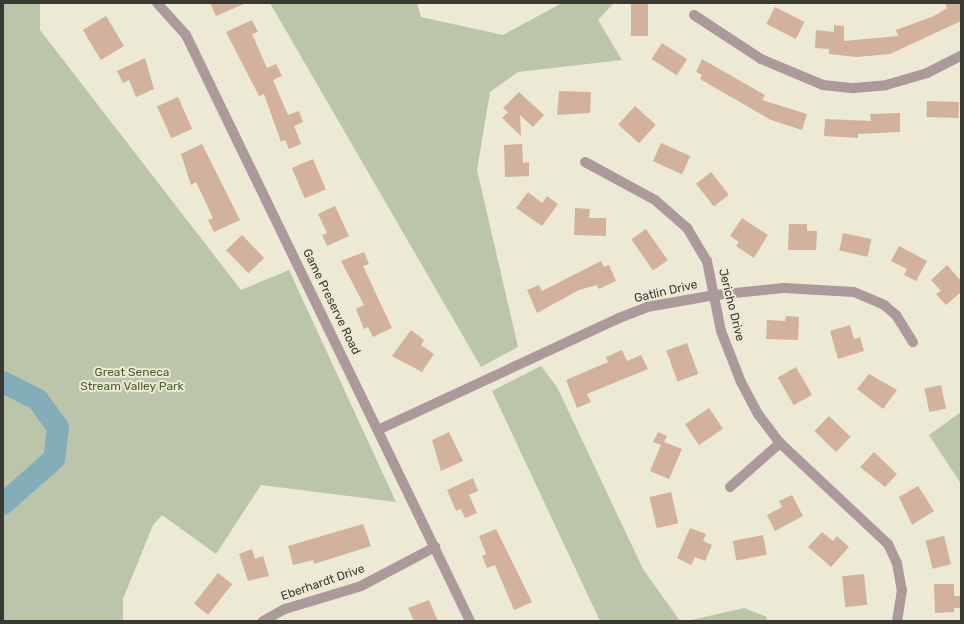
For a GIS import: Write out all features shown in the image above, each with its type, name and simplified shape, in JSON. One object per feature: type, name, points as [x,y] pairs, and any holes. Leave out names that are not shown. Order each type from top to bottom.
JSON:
[{"type":"street","name":"Game Preserve Road","points":[[157,3],[186,35],[380,429],[470,621]]},
{"type":"street","points":[[694,15],[761,59],[823,85],[854,88],[886,85],[928,73],[961,56]]},
{"type":"street","name":"Jericho Drive","points":[[585,162],[655,200],[687,228],[707,261],[722,331],[741,382],[780,443],[888,544],[897,563],[902,590],[897,621]]},
{"type":"street","name":"Gatlin Drive","points":[[380,429],[619,318],[647,307],[715,295],[784,288],[854,292],[884,305],[896,314],[913,342]]},
{"type":"street","points":[[730,487],[780,443]]},
{"type":"street","name":"Eberhardt Drive","points":[[263,621],[285,609],[361,586],[435,547]]},
{"type":"green space","name":"Great Seneca Stream Valley Park","points":[[3,3],[40,3],[40,30],[241,290],[289,270],[396,502],[261,485],[216,554],[162,515],[153,525],[123,599],[123,621],[3,621]]},
{"type":"green space","points":[[270,3],[417,3],[421,17],[503,35],[562,3],[614,3],[598,20],[622,60],[518,72],[490,92],[477,170],[518,347],[481,367]]},
{"type":"green space","points":[[541,366],[557,387],[643,569],[680,621],[600,621],[492,391]]},
{"type":"green space","points":[[961,412],[961,484],[929,435]]},
{"type":"green space","points":[[744,608],[767,617],[766,621],[687,621]]},
{"type":"building","points":[[210,3],[246,3],[216,16]]},
{"type":"building","points":[[631,3],[648,3],[648,36],[631,36]]},
{"type":"building","points":[[945,3],[961,3],[961,21],[890,54],[857,57],[829,54],[829,49],[815,48],[816,30],[834,32],[834,25],[844,26],[844,41],[898,36],[896,30],[934,16],[947,8]]},
{"type":"building","points":[[775,7],[804,22],[796,39],[766,24]]},
{"type":"building","points":[[106,16],[124,46],[101,60],[83,30]]},
{"type":"building","points":[[252,20],[258,32],[252,34],[267,68],[276,64],[282,76],[273,80],[288,115],[299,111],[303,122],[294,126],[301,144],[289,149],[285,140],[281,142],[264,94],[259,96],[226,32]]},
{"type":"building","points":[[662,43],[687,59],[677,75],[652,59]]},
{"type":"building","points":[[145,58],[154,89],[136,97],[129,80],[123,83],[117,71]]},
{"type":"building","points":[[702,59],[765,95],[762,100],[807,114],[802,130],[771,120],[700,79],[702,75],[696,72]]},
{"type":"building","points":[[559,91],[591,92],[590,113],[557,115]]},
{"type":"building","points":[[519,92],[544,115],[533,127],[520,115],[521,136],[502,118],[508,112],[503,108]]},
{"type":"building","points":[[178,97],[192,129],[171,138],[157,106]]},
{"type":"building","points":[[927,101],[959,102],[958,118],[926,117]]},
{"type":"building","points":[[635,106],[656,125],[639,143],[618,125]]},
{"type":"building","points":[[900,113],[900,132],[858,134],[858,138],[824,136],[825,119],[871,121],[870,114]]},
{"type":"building","points":[[661,143],[690,156],[682,174],[653,161]]},
{"type":"building","points":[[202,144],[240,220],[214,232],[208,220],[213,218],[196,182],[191,185],[181,154]]},
{"type":"building","points":[[522,144],[523,163],[529,162],[529,176],[505,177],[504,145]]},
{"type":"building","points":[[313,159],[326,189],[305,198],[292,168]]},
{"type":"building","points":[[711,172],[729,195],[714,207],[696,184]]},
{"type":"building","points":[[528,192],[542,203],[547,196],[558,204],[542,226],[516,208]]},
{"type":"building","points":[[335,206],[349,236],[327,246],[322,235],[327,233],[318,214]]},
{"type":"building","points":[[575,208],[590,209],[589,218],[606,218],[606,236],[574,235]]},
{"type":"building","points":[[742,218],[768,235],[754,258],[736,246],[739,242],[730,236]]},
{"type":"building","points":[[789,224],[807,224],[807,231],[817,231],[816,250],[788,250]]},
{"type":"building","points":[[646,229],[668,260],[653,270],[631,239]]},
{"type":"building","points":[[843,233],[871,239],[868,257],[839,251]]},
{"type":"building","points":[[242,235],[264,258],[248,273],[226,250]]},
{"type":"building","points":[[899,246],[927,261],[916,281],[904,275],[907,269],[891,261]]},
{"type":"building","points":[[364,252],[369,264],[363,266],[392,328],[373,337],[368,327],[364,329],[356,309],[364,305],[341,261]]},
{"type":"building","points":[[601,261],[604,267],[609,265],[616,281],[599,289],[597,285],[579,290],[537,313],[527,290],[539,285],[542,291]]},
{"type":"building","points":[[947,265],[961,281],[961,292],[946,305],[936,294],[941,291],[931,280]]},
{"type":"building","points":[[786,316],[799,317],[798,340],[766,339],[767,320],[785,321]]},
{"type":"building","points":[[850,325],[854,339],[860,337],[864,351],[838,359],[830,331]]},
{"type":"building","points":[[411,330],[424,340],[421,345],[434,354],[422,372],[392,356]]},
{"type":"building","points":[[687,343],[698,374],[678,382],[666,351]]},
{"type":"building","points":[[622,350],[627,361],[641,355],[648,369],[587,394],[591,402],[577,408],[566,380],[608,362],[606,357]]},
{"type":"building","points":[[796,367],[812,395],[794,405],[778,378]]},
{"type":"building","points":[[869,374],[897,390],[883,409],[857,389]]},
{"type":"building","points":[[941,385],[946,408],[929,412],[924,389]]},
{"type":"building","points":[[709,408],[723,429],[699,445],[685,424]]},
{"type":"building","points":[[829,416],[851,437],[836,452],[814,431]]},
{"type":"building","points":[[449,432],[463,461],[441,471],[432,440]]},
{"type":"building","points":[[658,432],[667,436],[664,442],[682,449],[669,479],[650,471],[661,445],[653,442]]},
{"type":"building","points":[[874,452],[897,474],[885,487],[860,467]]},
{"type":"building","points":[[473,478],[478,491],[469,495],[477,513],[465,518],[461,509],[456,511],[447,490]]},
{"type":"building","points":[[918,486],[934,511],[912,525],[899,497]]},
{"type":"building","points":[[671,492],[678,523],[657,528],[650,497]]},
{"type":"building","points":[[792,495],[803,516],[775,531],[767,515],[782,507],[779,501]]},
{"type":"building","points":[[363,524],[371,546],[314,564],[313,560],[293,565],[288,546]]},
{"type":"building","points":[[690,528],[706,534],[703,541],[712,545],[705,561],[695,557],[691,565],[677,558]]},
{"type":"building","points":[[496,529],[532,602],[514,610],[495,565],[487,568],[482,556],[486,554],[479,536]]},
{"type":"building","points":[[822,532],[833,541],[837,536],[849,547],[831,567],[808,547]]},
{"type":"building","points":[[763,535],[767,555],[736,561],[733,541]]},
{"type":"building","points":[[944,536],[951,564],[933,569],[926,541]]},
{"type":"building","points":[[252,549],[255,559],[263,556],[269,576],[248,581],[239,554]]},
{"type":"building","points":[[218,573],[232,584],[208,615],[194,604]]},
{"type":"building","points":[[864,574],[867,605],[845,607],[842,576]]},
{"type":"building","points":[[934,584],[954,584],[954,596],[960,596],[961,608],[954,608],[954,612],[935,613]]},
{"type":"building","points":[[429,600],[438,621],[414,621],[408,608]]},
{"type":"waterway","points":[[3,382],[38,400],[58,428],[54,459],[3,504]]}]
